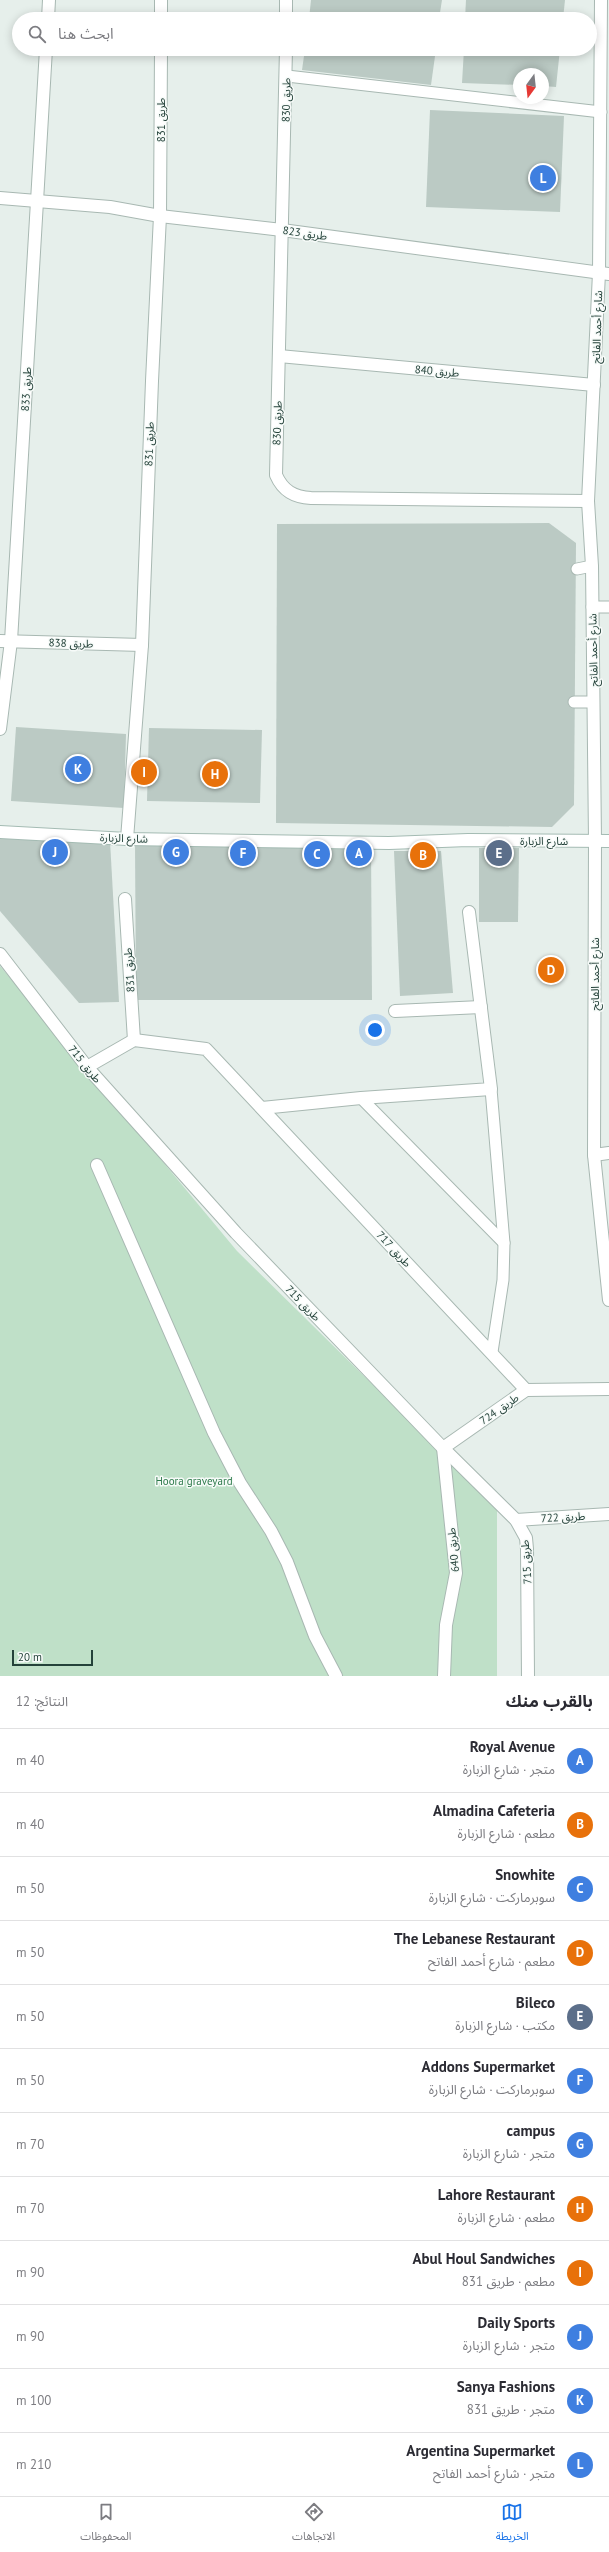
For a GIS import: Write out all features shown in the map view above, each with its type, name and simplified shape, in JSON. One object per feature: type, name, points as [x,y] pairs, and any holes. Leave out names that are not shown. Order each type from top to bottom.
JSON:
[{"type":"street","points":[[48,12],[49,0]]},
{"type":"street","points":[[161,0],[161,12]]},
{"type":"street","points":[[286,0],[286,12]]},
{"type":"street","name":"شارع أحمد الفاتح","points":[[601,0],[601,112],[604,274],[594,385],[588,501],[592,566],[595,841],[594,1156],[609,1300]]},
{"type":"street","name":"طريق 833","points":[[0,729],[37,201],[46,56]]},
{"type":"street","name":"طريق 831","points":[[127,839],[142,645],[160,216],[161,56]]},
{"type":"street","name":"طريق 830","points":[[286,56],[287,76],[276,475],[286,490],[294,495],[311,498],[588,501]]},
{"type":"street","name":"طريق 823","points":[[0,198],[110,207],[160,216],[282,230],[604,274]]},
{"type":"street","name":"طريق 840","points":[[279,356],[594,385]]},
{"type":"street","name":"طريق 838","points":[[6,641],[142,645]]},
{"type":"street","name":"شارع الزبارة","points":[[0,832],[127,839],[389,843],[468,840],[609,841]]},
{"type":"street","name":"طريق 831","points":[[125,899],[134,1040]]},
{"type":"street","points":[[262,1108],[361,1098],[490,1089],[469,912]]},
{"type":"street","name":"طريق 715","points":[[0,954],[87,1067],[236,1233],[443,1448],[516,1520],[526,1538],[527,1549],[528,1676]]},
{"type":"street","points":[[394,1011],[480,1007]]},
{"type":"street","points":[[87,1067],[134,1040]]},
{"type":"street","name":"طريق 717","points":[[134,1040],[206,1048],[526,1390]]},
{"type":"street","points":[[594,1156],[609,1153]]},
{"type":"street","points":[[97,1165],[214,1433],[240,1484],[271,1532],[287,1562],[314,1636],[336,1676]]},
{"type":"street","name":"طريق 724","points":[[443,1448],[526,1390],[609,1389]]},
{"type":"street","name":"طريق 640","points":[[443,1448],[456,1573],[446,1625],[444,1676]]},
{"type":"street","name":"طريق 722","points":[[516,1520],[609,1514]]},
{"type":"lane","points":[[287,76],[601,112]]},
{"type":"lane","points":[[576,569],[592,566]]},
{"type":"lane","points":[[592,607],[609,607]]},
{"type":"lane","points":[[574,702],[593,702]]},
{"type":"lane","points":[[490,1089],[504,1243],[502,1280],[492,1352]]},
{"type":"lane","points":[[361,1098],[504,1243]]},
{"type":"green space","name":"Hoora graveyard","points":[[0,966],[237,1251],[497,1507],[497,1676],[0,1676]]},
{"type":"building","points":[[311,0],[442,0],[440,12],[310,12]]},
{"type":"building","points":[[466,0],[565,0],[564,12],[465,12]]},
{"type":"building","points":[[304,56],[435,56],[431,85],[302,70]]},
{"type":"building","points":[[464,56],[559,56],[556,87],[549,86],[549,68],[513,68],[513,85],[462,83]]},
{"type":"building","points":[[430,110],[564,116],[560,212],[426,207]]},
{"type":"building","points":[[549,523],[576,543],[574,805],[552,827],[276,823],[277,524]]},
{"type":"building","points":[[16,727],[126,734],[124,808],[11,801]]},
{"type":"building","points":[[149,728],[262,730],[260,803],[147,801]]},
{"type":"building","points":[[0,838],[110,841],[119,1002],[79,1003],[0,911]]},
{"type":"building","points":[[135,844],[371,844],[372,1000],[136,1000]]},
{"type":"building","points":[[479,848],[519,848],[518,922],[479,922]]},
{"type":"building","points":[[394,851],[441,851],[453,993],[400,996]]},
{"type":"place","name":"Argentina Supermarket","points":[[543,178]]},
{"type":"place","name":"Sanya Fashions","points":[[78,769]]},
{"type":"place","name":"Abul Houl Sandwiches","points":[[144,772]]},
{"type":"place","name":"Lahore Restaurant","points":[[215,774]]},
{"type":"place","name":"Daily Sports","points":[[55,852]]},
{"type":"place","name":"campus","points":[[176,852]]},
{"type":"place","name":"Addons Supermarket","points":[[243,853]]},
{"type":"place","name":"Royal Avenue","points":[[359,853]]},
{"type":"place","name":"Bileco","points":[[499,853]]},
{"type":"place","name":"Snowhite","points":[[317,854]]},
{"type":"place","name":"Almadina Cafeteria","points":[[423,855]]},
{"type":"place","name":"The Lebanese Restaurant","points":[[551,970]]}]
